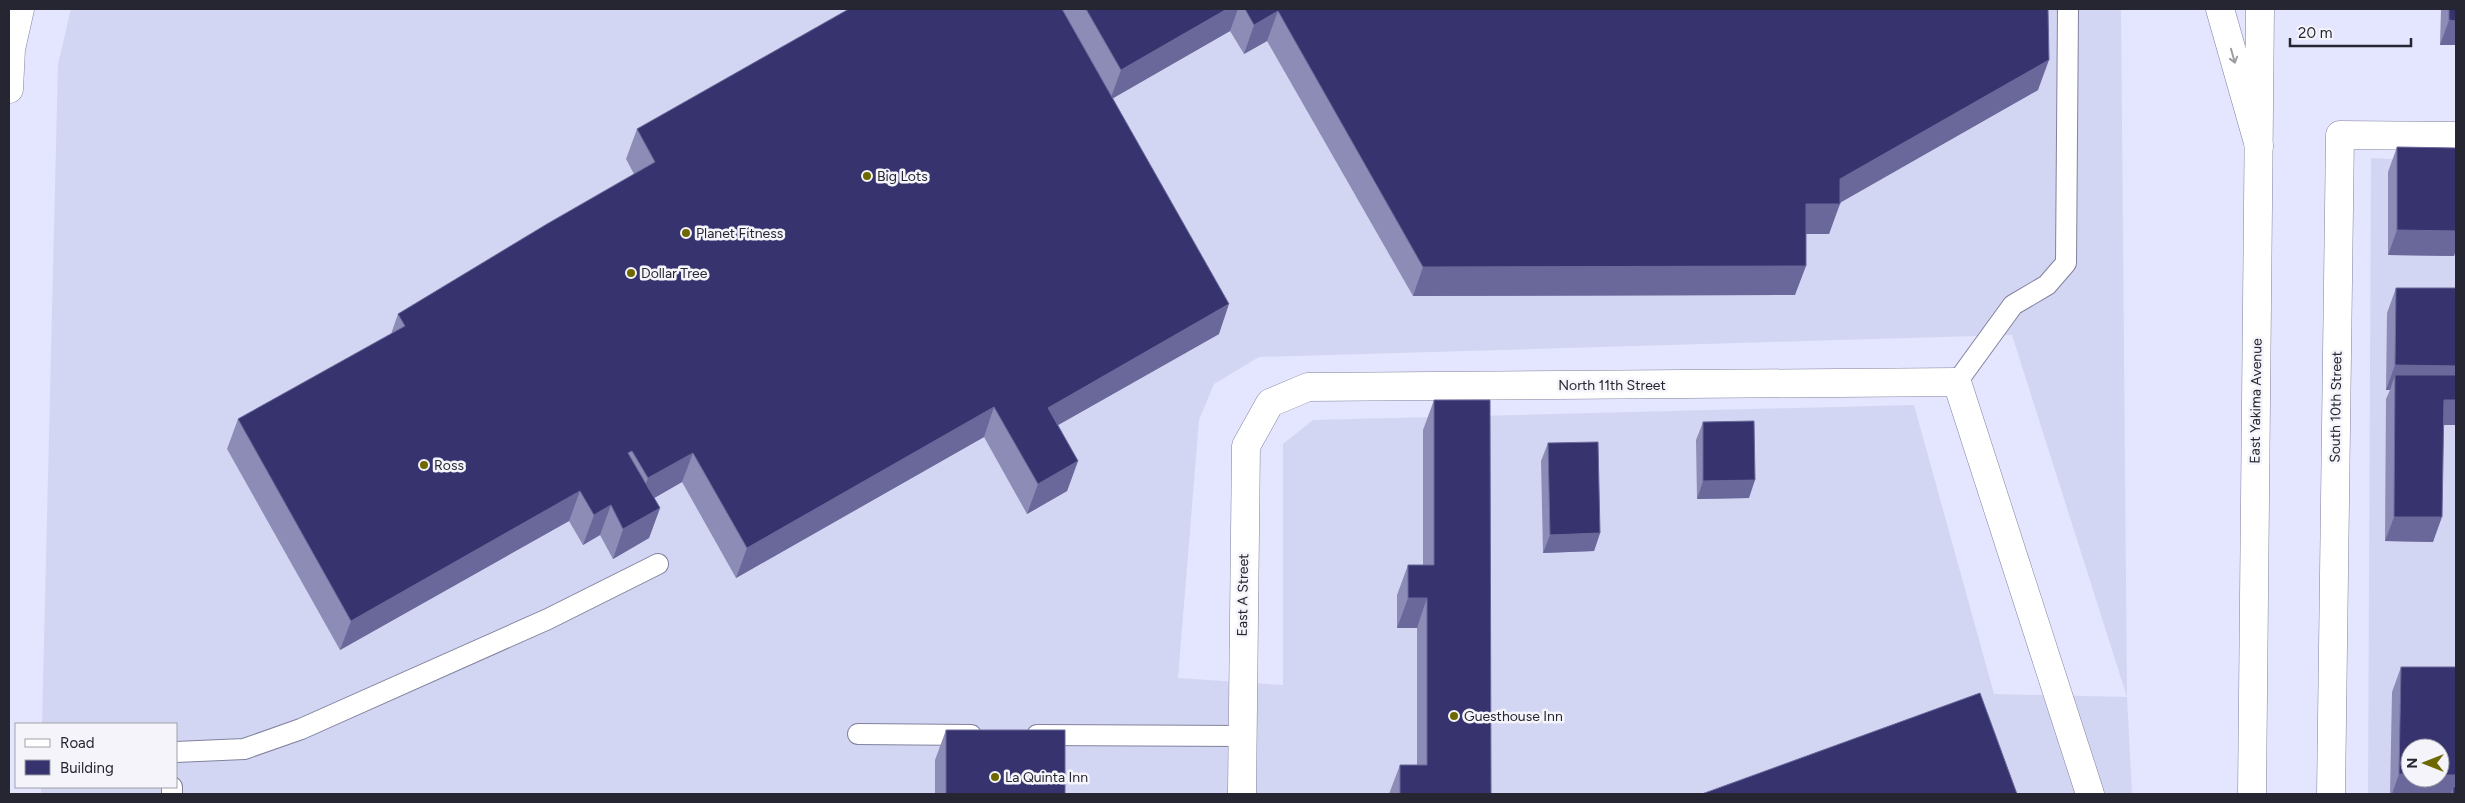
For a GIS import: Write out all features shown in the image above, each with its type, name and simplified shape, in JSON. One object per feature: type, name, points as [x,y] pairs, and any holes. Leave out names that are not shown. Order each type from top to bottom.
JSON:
[{"type":"main road","points":[[9,89],[11,49],[20,9]]},
{"type":"main road","points":[[2220,9],[2259,146]]},
{"type":"main road","name":"East Yakima Avenue","points":[[2252,794],[2260,9]]},
{"type":"main road","name":"South 10th Street","points":[[2331,794],[2340,135],[2456,136]]},
{"type":"main road","points":[[1957,382],[2090,794]]},
{"type":"main road","name":"North 11th Street","points":[[1270,403],[1308,387],[1957,382]]},
{"type":"main road","name":"East A Street","points":[[1242,794],[1246,446],[1270,403]]},
{"type":"lane","points":[[1957,382],[2013,305],[2047,285],[2066,263],[2068,9]]},
{"type":"lane","points":[[178,752],[244,749],[301,729],[548,619],[658,564]]},
{"type":"lane","points":[[858,734],[987,735]]},
{"type":"lane","points":[[1017,735],[1243,736]]},
{"type":"shaded area","points":[[71,9],[2121,9],[2127,697],[2132,794],[41,794],[41,788],[178,788],[178,723],[42,723],[58,64]],"holes":[[[2012,335],[2127,697],[1994,694],[1914,405],[1313,420],[1283,444],[1283,685],[1178,678],[1199,420],[1214,384],[1259,357]]]},
{"type":"shaded area","points":[[2371,158],[2456,162],[2456,794],[2368,794]]},
{"type":"building","points":[[849,9],[1062,9],[1229,304],[1048,408],[1078,461],[1038,484],[994,407],[747,548],[693,453],[648,478],[632,451],[628,453],[660,508],[623,529],[611,505],[594,515],[580,491],[351,621],[238,419],[405,326],[398,314],[547,224],[655,162],[637,129]]},
{"type":"building","points":[[1086,9],[1227,9],[1121,70]]},
{"type":"building","points":[[1245,9],[2048,9],[2049,60],[1840,179],[1840,204],[1806,204],[1806,266],[1423,267],[1278,11],[1254,25]]},
{"type":"building","points":[[2449,9],[2456,9],[2456,21],[2449,20]]},
{"type":"building","points":[[2397,147],[2456,148],[2456,231],[2397,230]]},
{"type":"building","points":[[2396,288],[2456,288],[2456,366],[2395,365]]},
{"type":"building","points":[[2395,375],[2456,375],[2456,400],[2444,400],[2442,517],[2394,517]]},
{"type":"building","points":[[1434,400],[1490,400],[1491,794],[1400,794],[1400,765],[1427,765],[1427,598],[1408,598],[1408,565],[1434,565]]},
{"type":"building","points":[[1754,421],[1755,480],[1703,481],[1703,422]]},
{"type":"building","points":[[1598,442],[1600,533],[1550,535],[1548,443]]},
{"type":"building","points":[[2401,667],[2456,667],[2456,775],[2450,775],[2450,738],[2400,738],[2399,774]]},
{"type":"building","points":[[1980,693],[2017,794],[1702,794]]},
{"type":"building","points":[[946,730],[1065,730],[1065,794],[946,794]]},
{"type":"building","points":[[2453,787],[2456,787],[2456,794],[2453,794]]},
{"type":"place","name":"Big Lots","points":[[867,176]]},
{"type":"place","name":"Planet Fitness","points":[[686,233]]},
{"type":"place","name":"Dollar Tree","points":[[631,273]]},
{"type":"place","name":"Ross","points":[[424,465]]},
{"type":"place","name":"Guesthouse Inn","points":[[1454,716]]},
{"type":"place","name":"La Quinta Inn","points":[[995,777]]}]
